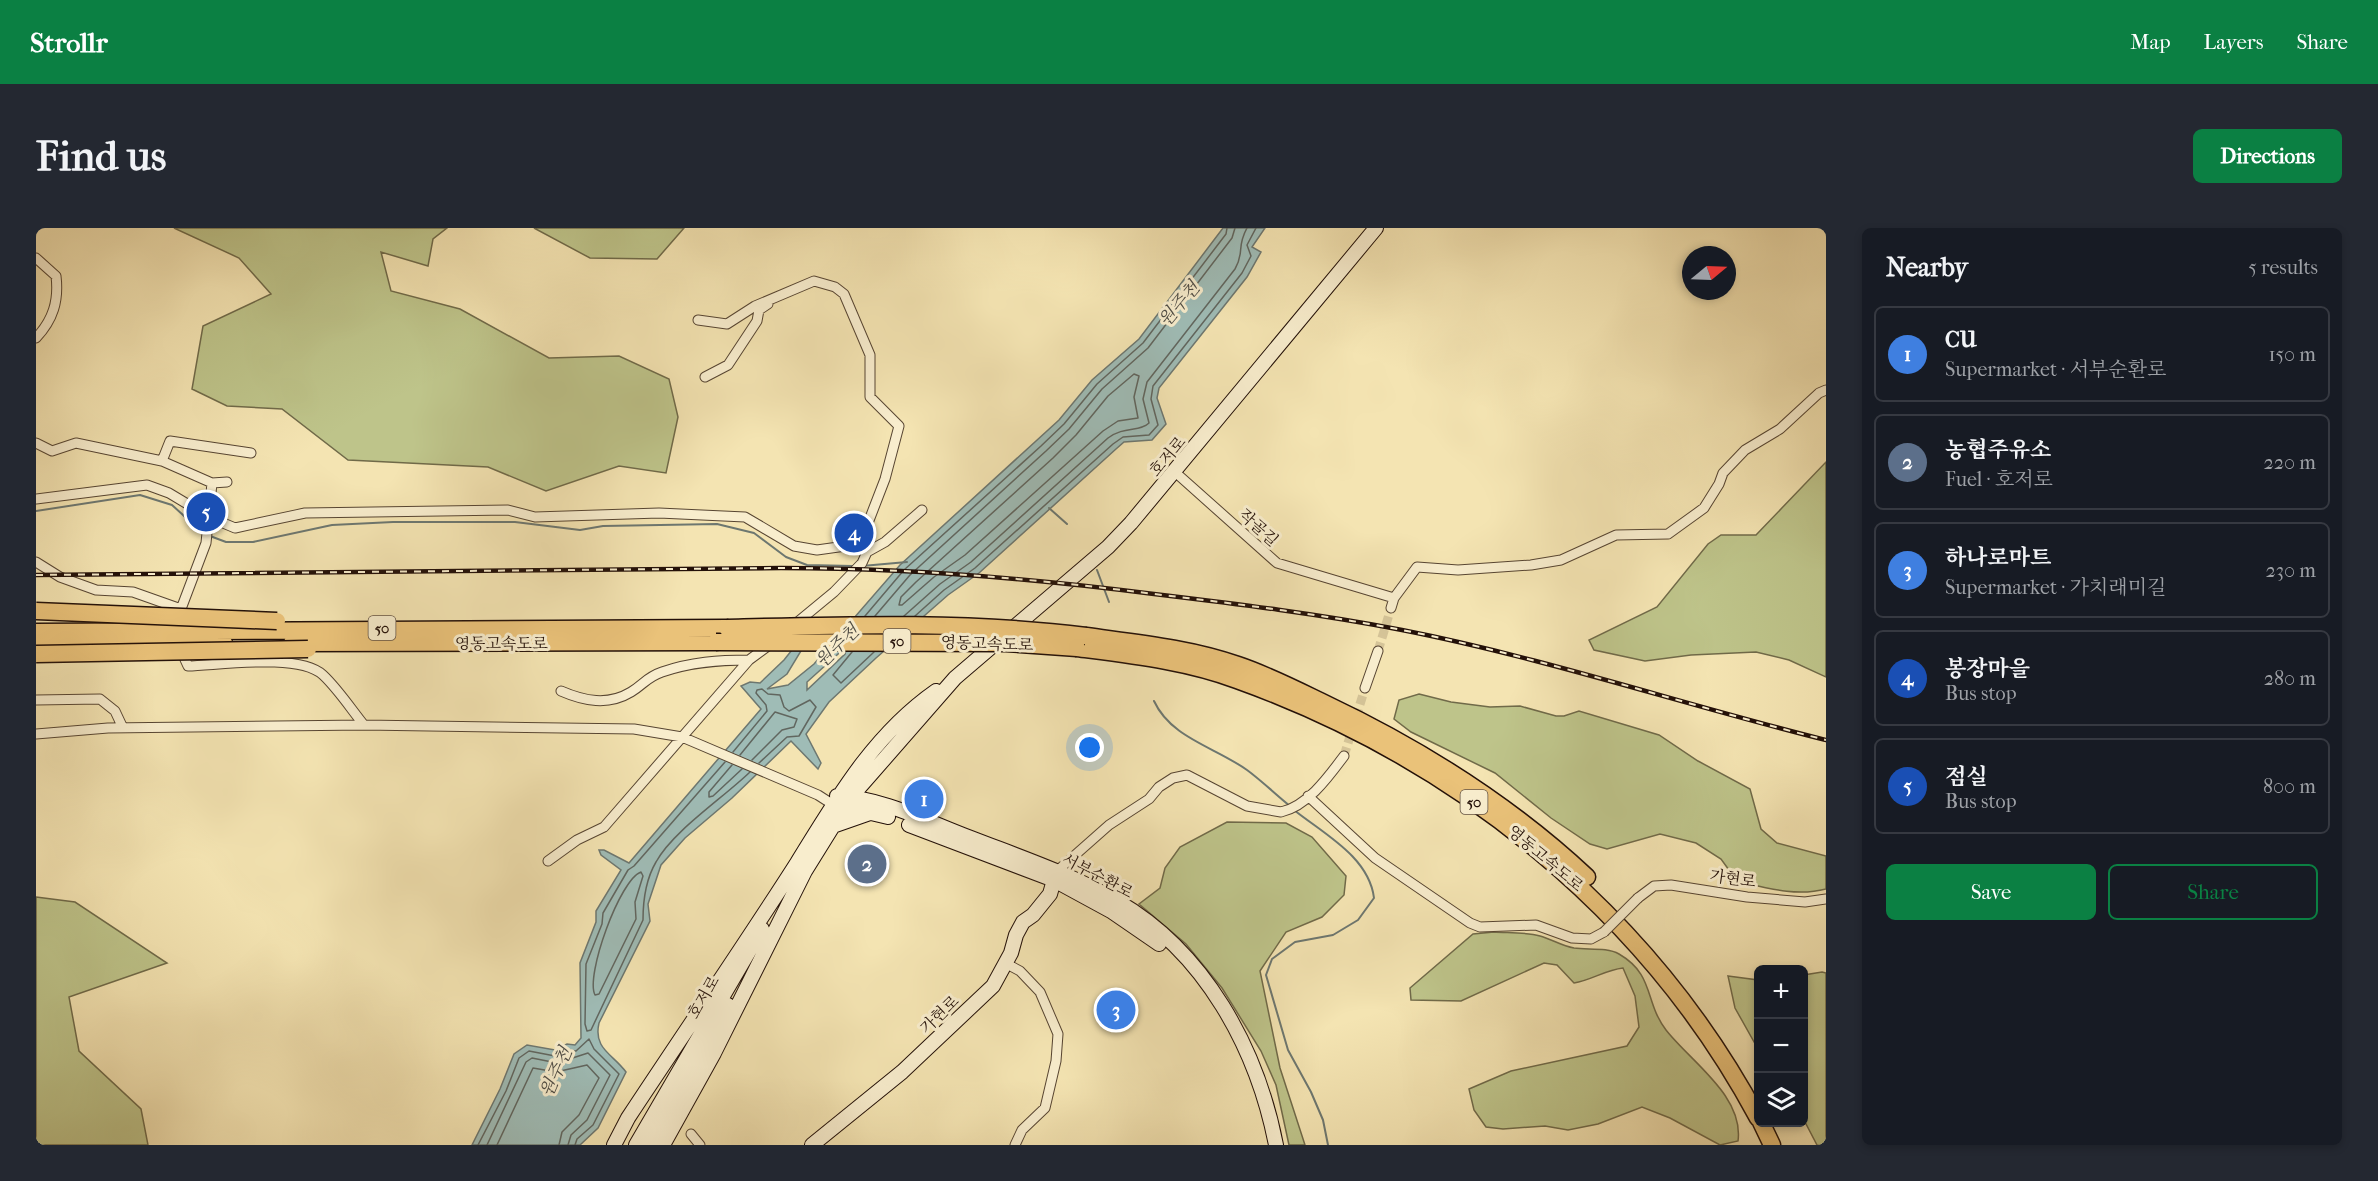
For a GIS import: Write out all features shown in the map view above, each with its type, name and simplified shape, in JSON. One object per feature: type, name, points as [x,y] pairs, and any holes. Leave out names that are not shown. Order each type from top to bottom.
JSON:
[{"type":"highway","points":[[36,611],[362,625],[380,628]]},
{"type":"highway","name":"영동고속도로","points":[[36,632],[380,628],[938,627],[1045,631],[1235,679],[1292,702],[1426,769],[1507,824],[1543,852],[1605,909],[1659,969],[1712,1039],[1754,1111]]},
{"type":"highway","name":"영동고속도로","points":[[36,644],[1082,642],[1159,646],[1238,665],[1356,718],[1468,782],[1561,852],[1628,919],[1692,994],[1722,1035],[1754,1090]]},
{"type":"highway","points":[[36,654],[308,649],[412,643]]},
{"type":"highway","points":[[1763,1127],[1772,1145]]},
{"type":"highway","points":[[1774,1127],[1783,1145]]},
{"type":"street","name":"호저로","points":[[650,1145],[801,867],[841,801],[911,709],[955,678],[1108,547],[1175,472],[1376,228]]},
{"type":"street","points":[[36,258],[56,276],[57,300],[47,326],[36,338]]},
{"type":"street","points":[[548,861],[577,840],[604,827],[749,660],[834,592],[862,563],[867,548],[868,523],[885,479],[899,426],[870,397],[870,355],[844,294],[835,287],[814,281],[755,306],[727,324],[698,320]]},
{"type":"street","points":[[705,377],[728,365],[757,321],[759,310],[775,299]]},
{"type":"street","points":[[1391,608],[1394,598],[1417,567],[1474,570],[1531,565],[1561,560],[1616,535],[1668,534],[1704,508],[1723,473],[1745,450],[1780,429],[1819,393],[1826,390]]},
{"type":"street","points":[[162,461],[170,441],[251,453]]},
{"type":"street","points":[[36,443],[52,451],[76,443],[162,461],[212,483],[227,482]]},
{"type":"street","name":"작골길","points":[[1175,472],[1277,563],[1394,598]]},
{"type":"street","points":[[36,562],[60,577],[96,590],[133,592],[181,612],[206,543],[212,483]]},
{"type":"street","points":[[36,499],[147,484],[169,493],[209,522],[235,528],[305,513],[508,510],[535,517],[706,514],[745,517],[794,546],[817,550],[867,548],[885,542],[922,510]]},
{"type":"street","points":[[1365,687],[1377,651]]},
{"type":"street","points":[[182,653],[188,666],[289,663],[307,665],[323,675],[364,725]]},
{"type":"street","points":[[561,691],[580,700],[594,702],[631,692],[646,678],[673,669],[716,660],[749,660]]},
{"type":"street","name":"호저로","points":[[801,867],[833,826],[841,801],[872,771],[955,678]]},
{"type":"street","points":[[36,700],[100,699],[115,711],[123,728]]},
{"type":"street","points":[[36,734],[123,728],[364,725],[634,729],[682,737],[818,795],[841,801]]},
{"type":"street","name":"가현로","points":[[812,1145],[902,1072],[993,986],[1023,922],[1033,915],[1050,894],[1055,875],[1102,830],[1149,799],[1160,787],[1173,778],[1187,775],[1247,806],[1287,811],[1305,799],[1329,776],[1344,756]]},
{"type":"street","points":[[833,826],[874,807],[870,788],[872,771]]},
{"type":"street","name":"가현로","points":[[1305,799],[1375,858],[1470,923],[1480,927],[1536,925],[1581,939],[1591,939],[1604,932],[1638,898],[1654,886],[1671,885],[1747,897],[1805,902],[1826,899]]},
{"type":"street","name":"서부순환로","points":[[841,801],[874,807],[1055,875],[1126,908],[1159,932],[1199,975],[1232,1020],[1255,1066],[1276,1145]]},
{"type":"street","name":"서부순환로","points":[[1055,875],[1153,939],[1197,984],[1239,1050],[1260,1112],[1267,1145]]},
{"type":"street","name":"호저로","points":[[636,1145],[780,904]]},
{"type":"street","points":[[614,1145],[628,1118],[780,904]]},
{"type":"street","points":[[663,1145],[714,1053],[780,904]]},
{"type":"street","points":[[1005,963],[1020,970],[1040,992],[1058,1034],[1056,1061],[1045,1108],[1022,1130],[1015,1145]]},
{"type":"street","points":[[691,1134],[700,1145]]},
{"type":"green space","points":[[174,228],[447,228],[433,239],[428,266],[381,252],[391,291],[460,309],[549,358],[619,356],[669,379],[678,417],[666,473],[619,466],[546,491],[488,467],[348,460],[282,409],[227,406],[192,389],[203,326],[271,294],[239,258]]},
{"type":"green space","points":[[534,228],[684,228],[657,259],[590,258]]},
{"type":"green space","points":[[1826,462],[1826,677],[1789,660],[1756,652],[1691,655],[1645,661],[1594,650],[1589,640],[1657,607],[1708,544],[1721,535],[1756,535]]},
{"type":"green space","points":[[1419,694],[1451,702],[1490,707],[1520,706],[1556,716],[1579,711],[1659,735],[1698,761],[1750,789],[1761,829],[1777,843],[1826,856],[1826,889],[1793,892],[1737,881],[1721,859],[1696,843],[1660,834],[1607,849],[1590,844],[1551,818],[1495,773],[1411,732],[1394,719],[1399,700]]},
{"type":"green space","points":[[1227,822],[1286,823],[1312,837],[1346,876],[1344,895],[1322,917],[1286,932],[1260,971],[1280,1068],[1305,1145],[1289,1145],[1276,1085],[1261,1051],[1222,988],[1186,944],[1139,904],[1160,888],[1165,868],[1180,847]]},
{"type":"green space","points":[[36,897],[75,902],[167,963],[69,997],[79,1051],[141,1109],[148,1145],[36,1145]]},
{"type":"green space","points":[[1523,933],[1544,937],[1574,948],[1609,950],[1630,962],[1644,980],[1654,1009],[1666,1030],[1714,1081],[1733,1109],[1738,1125],[1738,1141],[1720,1145],[1670,1118],[1642,1107],[1598,1124],[1568,1130],[1545,1126],[1503,1129],[1486,1127],[1474,1110],[1469,1089],[1511,1071],[1627,1046],[1639,1027],[1635,996],[1623,968],[1574,983],[1557,965],[1544,963],[1461,1001],[1411,1000],[1410,988],[1473,934]]},
{"type":"green space","points":[[1826,973],[1826,1145],[1817,1145],[1808,1127],[1808,974]]},
{"type":"green space","points":[[1728,976],[1754,979],[1754,1042],[1735,1008]]},
{"type":"water","name":"원주천","points":[[1223,228],[1265,228],[1252,247],[1261,252],[1247,277],[1159,388],[1157,398],[1166,424],[1152,440],[1124,442],[979,573],[948,595],[829,702],[806,734],[821,763],[818,769],[791,741],[732,798],[685,838],[661,865],[648,904],[650,921],[599,1023],[598,1032],[601,1045],[626,1072],[598,1128],[580,1145],[472,1145],[500,1089],[514,1054],[527,1045],[555,1050],[567,1044],[575,1045],[581,1038],[580,963],[596,922],[596,911],[621,870],[601,855],[599,850],[604,850],[629,863],[761,709],[741,686],[750,682],[760,683],[784,660],[811,626],[804,646],[787,674],[767,689],[788,685],[814,664],[900,565],[1059,420],[1092,380],[1139,339]],"holes":[[[847,646],[845,654],[807,690],[807,682]]]},
{"type":"waterway","points":[[36,511],[140,495],[172,505],[205,535]]},
{"type":"waterway","points":[[1049,508],[1067,524]]},
{"type":"waterway","points":[[210,536],[226,542],[253,542],[332,525],[393,522],[515,522],[580,530],[603,526],[717,524],[754,533],[786,557],[807,565],[853,566]]},
{"type":"waterway","points":[[862,566],[907,562]]},
{"type":"waterway","points":[[1097,570],[1109,602]]},
{"type":"waterway","points":[[1154,701],[1162,714],[1182,733],[1247,770],[1290,806]]},
{"type":"waterway","points":[[1294,810],[1354,858],[1364,870],[1374,898],[1358,920],[1333,935],[1295,942],[1272,959],[1266,975],[1288,1050],[1323,1120],[1328,1145]]},
{"type":"tunnel","points":[[1378,651],[1391,608]]},
{"type":"tunnel","points":[[1344,756],[1365,688]]},
{"type":"railway","points":[[36,575],[781,568],[921,572],[1014,579],[1247,606],[1402,630],[1509,654],[1826,740]]},
{"type":"place","name":"점실","points":[[206,512]]},
{"type":"place","name":"봉장마을","points":[[854,533]]},
{"type":"place","name":"CU","points":[[924,799]]},
{"type":"place","name":"농협주유소","points":[[867,864]]},
{"type":"place","name":"하나로마트","points":[[1116,1010]]}]
